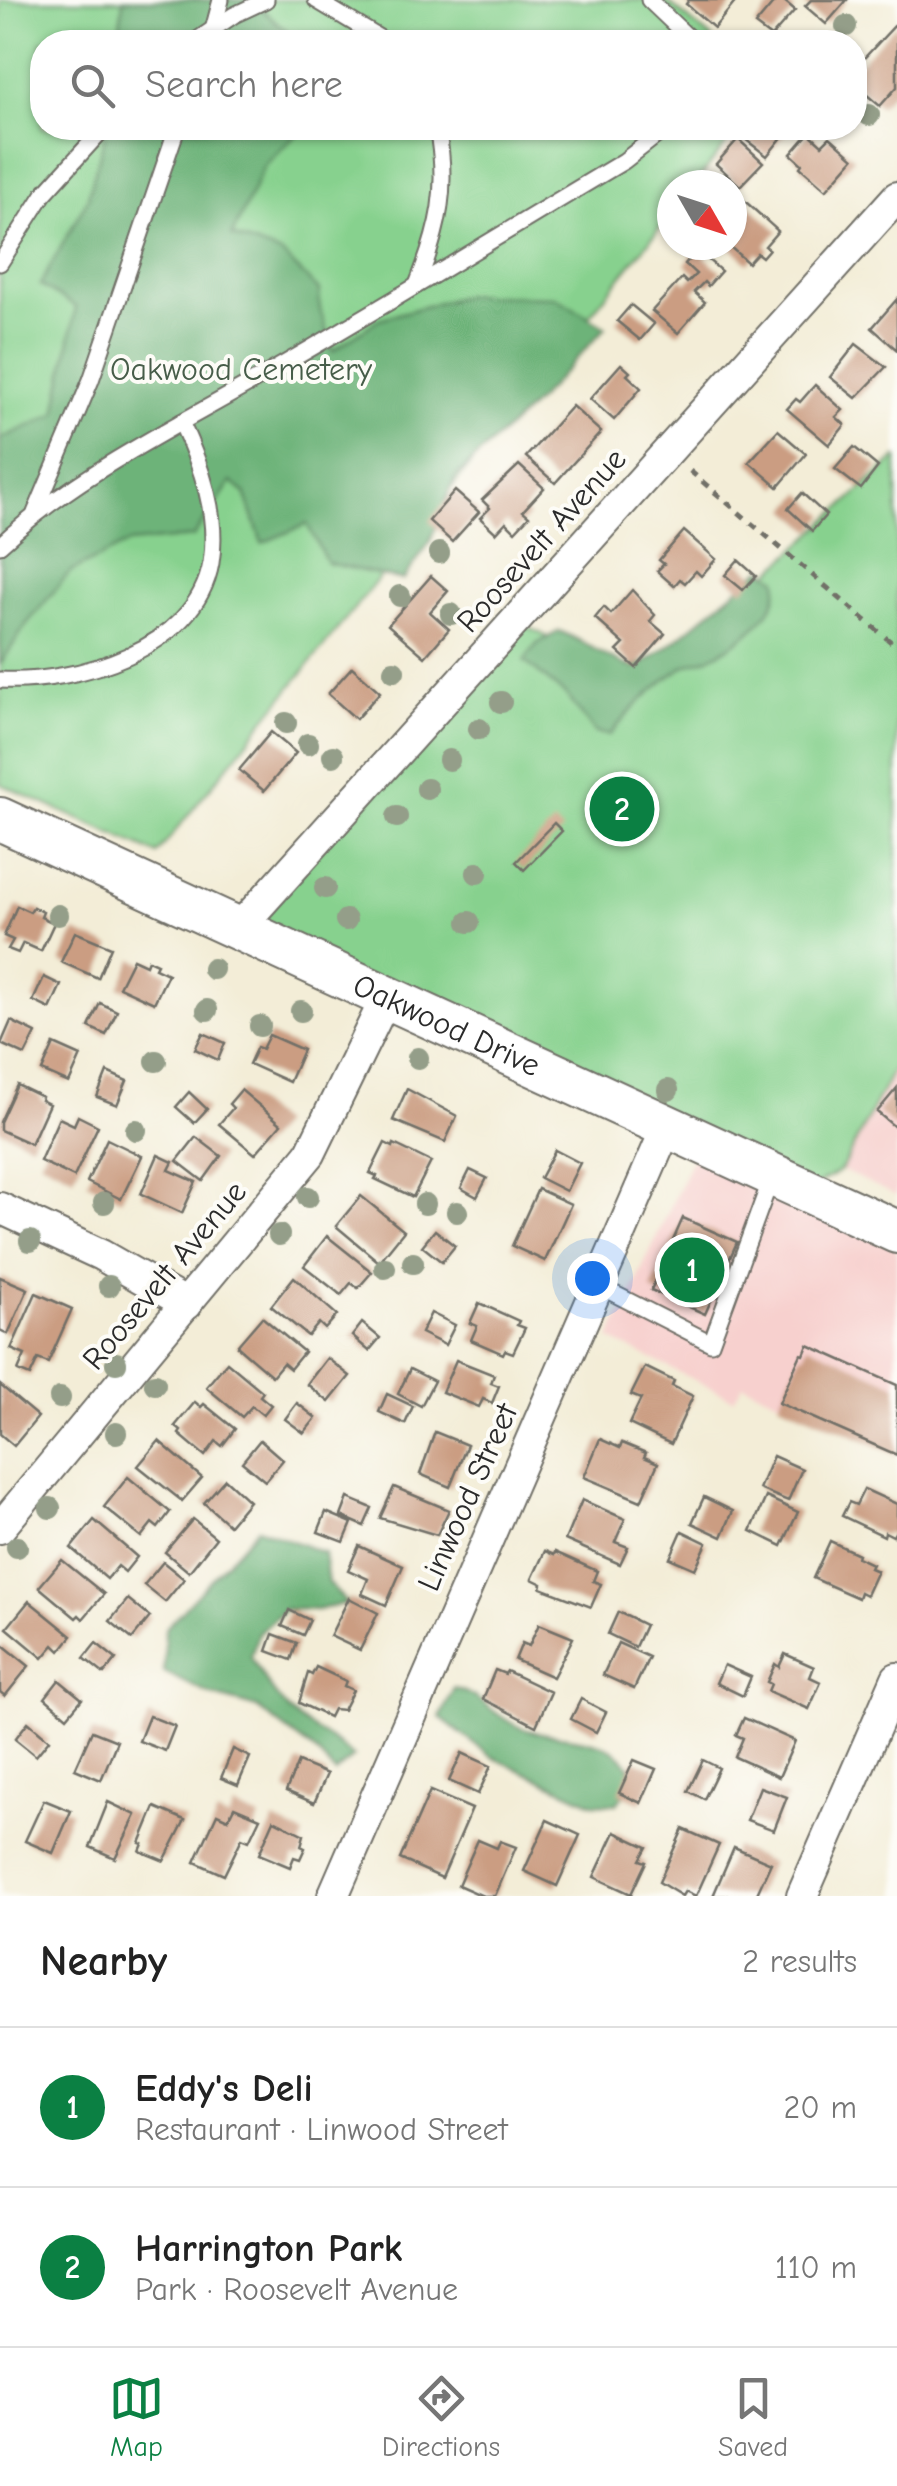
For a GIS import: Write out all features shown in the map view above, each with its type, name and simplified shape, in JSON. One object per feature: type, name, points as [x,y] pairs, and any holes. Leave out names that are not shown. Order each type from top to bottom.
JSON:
[{"type":"street","name":"Roosevelt Avenue","points":[[237,930],[897,197]]},
{"type":"street","name":"Oakwood Drive","points":[[0,819],[897,1232]]},
{"type":"street","name":"Roosevelt Avenue","points":[[0,1528],[313,1150],[386,998]]},
{"type":"street","name":"Linwood Street","points":[[333,1896],[667,1127]]},
{"type":"street","points":[[0,1208],[101,1255],[187,1304]]},
{"type":"street","points":[[802,1896],[897,1678]]},
{"type":"lane","points":[[212,30],[221,0]]},
{"type":"lane","points":[[219,30],[266,0]]},
{"type":"lane","points":[[316,0],[366,30]]},
{"type":"lane","points":[[649,0],[680,30]]},
{"type":"lane","points":[[0,264],[44,194],[93,140]]},
{"type":"lane","points":[[34,515],[91,380],[173,140]]},
{"type":"lane","points":[[416,285],[434,241],[444,196],[438,140]]},
{"type":"lane","points":[[0,544],[34,515],[125,453],[416,285],[624,161],[651,140]]},
{"type":"lane","points":[[0,680],[76,673],[133,656],[188,612],[211,563],[212,507],[182,422]]},
{"type":"lane","points":[[599,1286],[712,1343],[772,1175]]},
{"type":"path","points":[[667,452],[897,647]]},
{"type":"shaded area","points":[[897,1062],[897,1196],[841,1170]]},
{"type":"shaded area","points":[[699,1144],[897,1233],[897,1455],[743,1384],[734,1399],[610,1339]]},
{"type":"green space","name":"Oakwood Cemetery","points":[[0,0],[665,0],[701,30],[30,30],[30,140],[730,140],[706,170],[657,170],[657,232],[157,854],[0,784]]},
{"type":"green space","points":[[123,0],[251,0],[286,30],[119,30]]},
{"type":"green space","points":[[104,140],[291,140],[264,166],[232,236],[282,254],[319,290],[320,309],[333,351],[379,319],[467,295],[555,297],[606,327],[536,402],[455,477],[430,542],[403,580],[327,563],[307,524],[262,543],[245,493],[231,482],[193,537],[129,543],[70,572],[26,625],[0,665],[0,439],[56,414],[76,307],[40,285],[87,200]]},
{"type":"green space","points":[[897,457],[897,1062],[841,1170],[806,1191],[237,930],[517,621],[644,687]]},
{"type":"green space","points":[[762,569],[777,579],[777,592],[756,626],[720,652],[670,676],[610,735],[596,733],[567,696],[524,661],[537,644],[559,631],[636,668]]},
{"type":"green space","points":[[258,1528],[324,1553],[328,1583],[347,1603],[317,1610],[285,1609],[258,1633],[251,1657],[287,1709],[353,1757],[335,1773],[316,1752],[257,1708],[211,1695],[164,1672],[165,1629]]},
{"type":"green space","points":[[454,1688],[513,1724],[614,1751],[626,1762],[634,1779],[617,1804],[592,1803],[492,1757],[440,1718]]},
{"type":"building","points":[[689,0],[737,0],[714,28],[686,4]]},
{"type":"building","points":[[776,0],[783,0],[795,10],[777,30],[762,30],[755,25]]},
{"type":"building","points":[[811,0],[847,0],[826,24],[805,6]]},
{"type":"building","points":[[897,23],[897,87],[880,106],[867,95],[867,55]]},
{"type":"building","points":[[737,140],[763,162],[747,179],[747,170],[723,170],[716,164]]},
{"type":"building","points":[[746,140],[780,140],[767,156]]},
{"type":"building","points":[[803,140],[817,140],[822,145],[833,140],[854,158],[826,190],[791,154]]},
{"type":"building","points":[[747,203],[778,231],[765,246],[769,249],[762,257],[757,253],[748,263],[745,260]]},
{"type":"building","points":[[688,260],[708,260],[721,271],[708,286],[704,282],[694,292],[705,302],[678,333],[652,311],[682,278],[687,283],[696,274],[685,264]]},
{"type":"building","points":[[897,299],[897,350],[872,328]]},
{"type":"building","points":[[631,305],[654,324],[640,340],[617,321]]},
{"type":"building","points":[[856,344],[886,367],[856,398],[830,377]]},
{"type":"building","points":[[621,364],[641,388],[614,420],[590,399]]},
{"type":"building","points":[[815,385],[843,410],[836,417],[845,425],[829,445],[787,409],[796,399],[800,402]]},
{"type":"building","points":[[572,406],[601,432],[555,483],[526,457]]},
{"type":"building","points":[[778,430],[806,454],[778,487],[749,462]]},
{"type":"building","points":[[854,447],[878,467],[861,489],[835,469]]},
{"type":"building","points":[[519,465],[544,488],[523,511],[529,516],[515,531],[506,522],[496,533],[480,518],[490,508],[482,500]]},
{"type":"building","points":[[455,491],[479,512],[452,542],[429,521]]},
{"type":"building","points":[[802,493],[826,515],[812,531],[788,509]]},
{"type":"building","points":[[684,531],[716,559],[701,576],[696,571],[685,583],[680,579],[674,586],[657,571],[664,564],[659,560]]},
{"type":"building","points":[[738,560],[756,576],[743,590],[725,575]]},
{"type":"building","points":[[431,576],[448,591],[430,612],[449,629],[425,657],[388,625]]},
{"type":"building","points":[[632,590],[655,615],[650,621],[665,634],[636,668],[617,651],[624,644],[595,618],[604,607],[611,614]]},
{"type":"building","points":[[352,667],[380,692],[356,719],[328,694]]},
{"type":"building","points":[[271,732],[296,753],[264,791],[239,770]]},
{"type":"building","points":[[554,823],[562,831],[524,870],[516,862]]},
{"type":"building","points":[[17,906],[30,912],[33,907],[43,912],[41,917],[54,923],[41,951],[23,943],[18,953],[8,949],[13,940],[4,936]]},
{"type":"building","points":[[75,932],[111,947],[98,978],[61,962]]},
{"type":"building","points":[[133,959],[146,965],[148,960],[168,974],[154,1003],[119,987]]},
{"type":"building","points":[[44,977],[61,985],[50,1009],[33,1001]]},
{"type":"building","points":[[100,1003],[117,1011],[106,1035],[89,1027]]},
{"type":"building","points":[[11,1021],[36,1033],[25,1055],[1,1044]]},
{"type":"building","points":[[203,1033],[225,1043],[218,1060],[195,1049]]},
{"type":"building","points":[[269,1035],[303,1050],[289,1082],[249,1064],[257,1047],[262,1049]]},
{"type":"building","points":[[54,1044],[81,1056],[69,1083],[42,1071]]},
{"type":"building","points":[[107,1072],[127,1081],[117,1105],[97,1097]]},
{"type":"building","points":[[17,1085],[49,1104],[31,1144],[0,1130]]},
{"type":"building","points":[[897,1088],[897,1129],[877,1112]]},
{"type":"building","points":[[407,1089],[457,1116],[445,1142],[393,1120]]},
{"type":"building","points":[[241,1090],[281,1124],[255,1154],[219,1124],[233,1108],[229,1104]]},
{"type":"building","points":[[189,1092],[207,1109],[194,1123],[176,1107]]},
{"type":"building","points":[[78,1116],[98,1126],[74,1177],[40,1161],[59,1118],[74,1125]]},
{"type":"building","points":[[196,1137],[221,1156],[203,1181],[177,1161]]},
{"type":"building","points":[[107,1139],[142,1156],[121,1199],[87,1182]]},
{"type":"building","points":[[385,1143],[431,1162],[413,1197],[370,1173]]},
{"type":"building","points":[[555,1150],[580,1163],[566,1191],[540,1178]]},
{"type":"building","points":[[158,1155],[173,1162],[169,1170],[196,1182],[182,1213],[141,1194]]},
{"type":"building","points":[[470,1170],[487,1178],[477,1197],[461,1188]]},
{"type":"building","points":[[538,1189],[571,1204],[545,1261],[512,1246]]},
{"type":"building","points":[[361,1196],[404,1231],[379,1262],[336,1226]]},
{"type":"building","points":[[683,1218],[737,1242],[705,1314],[651,1290]]},
{"type":"building","points":[[435,1230],[455,1246],[442,1262],[422,1246]]},
{"type":"building","points":[[327,1236],[372,1272],[358,1288],[351,1283],[341,1295],[304,1266]]},
{"type":"building","points":[[0,1277],[28,1289],[8,1334],[0,1330]]},
{"type":"building","points":[[294,1277],[337,1315],[325,1329],[319,1323],[308,1336],[271,1306]]},
{"type":"building","points":[[36,1293],[72,1309],[48,1363],[38,1359],[30,1376],[18,1371],[25,1355],[11,1349]]},
{"type":"building","points":[[479,1303],[519,1321],[517,1325],[525,1328],[513,1353],[505,1350],[503,1354],[471,1340],[477,1326],[470,1323]]},
{"type":"building","points":[[431,1313],[455,1325],[445,1345],[421,1333]]},
{"type":"building","points":[[262,1317],[304,1352],[290,1369],[283,1363],[272,1376],[237,1346]]},
{"type":"building","points":[[362,1323],[380,1338],[369,1351],[352,1336]]},
{"type":"building","points":[[808,1345],[897,1385],[897,1455],[779,1403]]},
{"type":"building","points":[[327,1358],[350,1376],[329,1402],[307,1384]]},
{"type":"building","points":[[456,1360],[494,1375],[491,1383],[499,1386],[492,1403],[483,1399],[479,1407],[442,1392]]},
{"type":"building","points":[[227,1362],[263,1392],[260,1396],[271,1405],[263,1415],[252,1406],[242,1417],[206,1387]]},
{"type":"building","points":[[645,1367],[674,1381],[672,1386],[693,1396],[671,1444],[629,1424],[641,1399],[631,1395]]},
{"type":"building","points":[[410,1369],[434,1381],[421,1406],[398,1394]]},
{"type":"building","points":[[0,1385],[38,1417],[14,1446],[0,1434]]},
{"type":"building","points":[[387,1394],[413,1406],[405,1424],[379,1412]]},
{"type":"building","points":[[195,1402],[201,1407],[204,1404],[235,1429],[222,1446],[216,1441],[205,1456],[175,1426]]},
{"type":"building","points":[[297,1403],[316,1418],[304,1433],[285,1419]]},
{"type":"building","points":[[435,1432],[467,1445],[450,1487],[420,1474]]},
{"type":"building","points":[[600,1439],[620,1448],[622,1443],[658,1463],[641,1501],[584,1477]]},
{"type":"building","points":[[260,1440],[283,1460],[265,1481],[242,1462]]},
{"type":"building","points":[[159,1441],[202,1478],[182,1501],[138,1466]]},
{"type":"building","points":[[773,1456],[802,1469],[788,1501],[759,1489]]},
{"type":"building","points":[[128,1477],[170,1512],[158,1528],[152,1523],[141,1537],[104,1507]]},
{"type":"building","points":[[225,1479],[249,1501],[229,1525],[204,1503]]},
{"type":"building","points":[[394,1487],[449,1510],[437,1535],[380,1518]]},
{"type":"building","points":[[864,1489],[897,1504],[897,1529],[893,1536],[885,1532],[884,1536],[842,1516],[849,1502],[856,1505]]},
{"type":"building","points":[[704,1497],[733,1511],[722,1537],[692,1523]]},
{"type":"building","points":[[766,1497],[798,1512],[782,1546],[751,1531]]},
{"type":"building","points":[[348,1498],[372,1508],[364,1526],[341,1516]]},
{"type":"building","points":[[582,1500],[625,1519],[615,1542],[628,1547],[620,1564],[565,1540]]},
{"type":"building","points":[[326,1512],[352,1523],[344,1542],[318,1532]]},
{"type":"building","points":[[193,1519],[216,1538],[189,1572],[165,1552]]},
{"type":"building","points":[[94,1520],[137,1557],[125,1572],[118,1566],[107,1579],[71,1548]]},
{"type":"building","points":[[682,1531],[707,1543],[695,1569],[670,1558]]},
{"type":"building","points":[[830,1541],[858,1554],[877,1571],[866,1595],[860,1592],[858,1598],[813,1578]]},
{"type":"building","points":[[359,1546],[403,1566],[386,1605],[362,1594],[368,1579],[348,1570]]},
{"type":"building","points":[[545,1551],[597,1571],[593,1581],[601,1584],[591,1607],[541,1588],[542,1584],[532,1579]]},
{"type":"building","points":[[62,1560],[104,1594],[83,1619],[79,1615],[76,1618],[39,1587]]},
{"type":"building","points":[[163,1562],[184,1579],[165,1602],[144,1585]]},
{"type":"building","points":[[349,1598],[378,1613],[360,1650],[330,1636]]},
{"type":"building","points":[[128,1599],[150,1617],[132,1639],[110,1621]]},
{"type":"building","points":[[29,1601],[72,1636],[60,1651],[54,1645],[43,1658],[7,1628]]},
{"type":"building","points":[[289,1610],[310,1620],[303,1635],[282,1626]]},
{"type":"building","points":[[618,1612],[645,1625],[635,1647],[608,1634]]},
{"type":"building","points":[[539,1624],[573,1638],[553,1677],[515,1660],[522,1643],[529,1646]]},
{"type":"building","points":[[273,1634],[297,1643],[291,1660],[267,1651]]},
{"type":"building","points":[[96,1643],[116,1659],[104,1674],[84,1658]]},
{"type":"building","points":[[618,1643],[649,1657],[634,1689],[603,1675]]},
{"type":"building","points":[[3,1645],[29,1666],[5,1696],[0,1692]]},
{"type":"building","points":[[785,1654],[814,1667],[810,1677],[821,1682],[809,1709],[768,1691],[771,1684],[767,1682],[775,1664],[779,1667]]},
{"type":"building","points":[[724,1665],[751,1677],[743,1696],[716,1683]]},
{"type":"building","points":[[316,1667],[346,1681],[344,1686],[353,1690],[343,1710],[333,1709],[329,1717],[299,1703],[308,1673],[312,1675]]},
{"type":"building","points":[[495,1670],[505,1674],[507,1671],[551,1692],[536,1726],[483,1699]]},
{"type":"building","points":[[59,1680],[82,1699],[67,1717],[45,1698]]},
{"type":"building","points":[[581,1699],[606,1712],[596,1732],[571,1719]]},
{"type":"building","points":[[149,1716],[175,1726],[165,1751],[139,1741]]},
{"type":"building","points":[[744,1718],[795,1741],[779,1777],[735,1757],[743,1738],[736,1735]]},
{"type":"building","points":[[28,1722],[49,1740],[36,1756],[15,1739]]},
{"type":"building","points":[[92,1731],[117,1741],[101,1780],[75,1769]]},
{"type":"building","points":[[233,1749],[250,1757],[238,1785],[221,1778]]},
{"type":"building","points":[[462,1753],[491,1766],[478,1794],[449,1781]]},
{"type":"building","points":[[634,1760],[656,1769],[641,1803],[619,1793]]},
{"type":"building","points":[[703,1760],[719,1768],[704,1799],[688,1791]]},
{"type":"building","points":[[298,1762],[327,1774],[314,1803],[286,1791]]},
{"type":"building","points":[[760,1787],[787,1797],[774,1830],[747,1820]]},
{"type":"building","points":[[430,1791],[472,1809],[442,1878],[400,1859]]},
{"type":"building","points":[[44,1800],[71,1811],[53,1853],[25,1841]]},
{"type":"building","points":[[108,1802],[136,1815],[115,1858],[90,1847]]},
{"type":"building","points":[[155,1807],[185,1820],[164,1861],[140,1851]]},
{"type":"building","points":[[234,1807],[260,1818],[249,1841],[242,1838],[224,1875],[195,1862],[217,1814],[228,1819]]},
{"type":"building","points":[[274,1820],[304,1835],[301,1846],[305,1848],[300,1859],[294,1857],[290,1867],[259,1854]]},
{"type":"building","points":[[547,1820],[580,1835],[557,1886],[524,1871]]},
{"type":"building","points":[[683,1829],[719,1845],[696,1896],[685,1891],[682,1896],[659,1882]]},
{"type":"building","points":[[615,1832],[647,1847],[640,1860],[646,1862],[631,1894],[594,1877]]},
{"type":"building","points":[[478,1840],[497,1848],[500,1841],[516,1847],[495,1896],[483,1896],[458,1885]]},
{"type":"building","points":[[734,1847],[771,1863],[756,1896],[713,1896]]},
{"type":"place","name":"Harrington Park","points":[[622,809]]},
{"type":"place","name":"Eddy's Deli","points":[[692,1270]]}]
